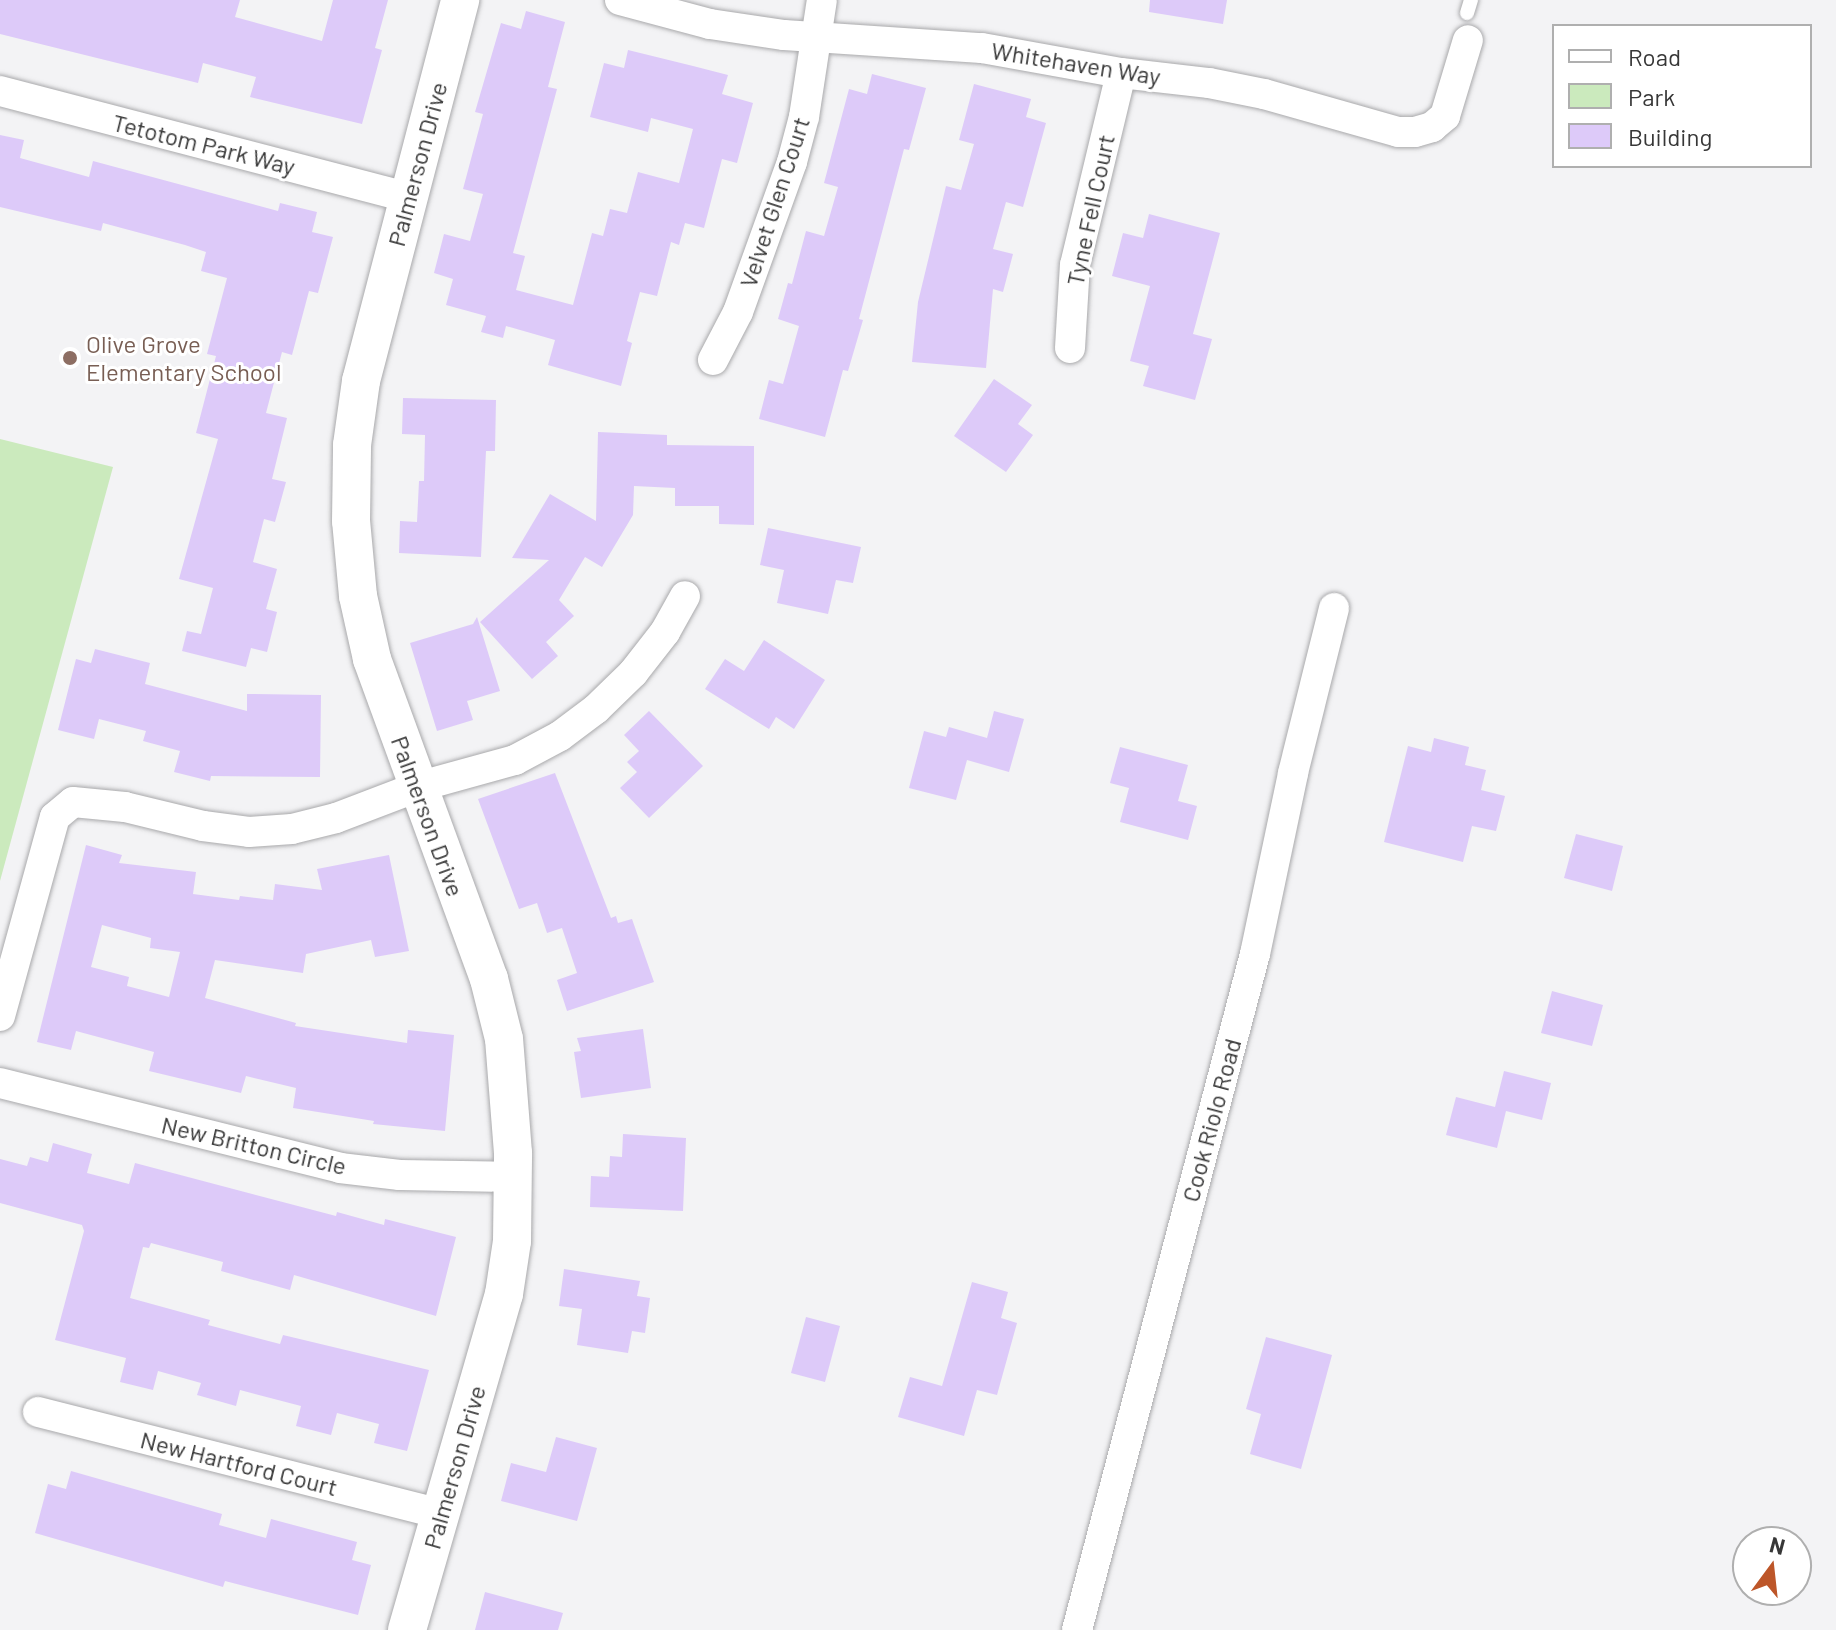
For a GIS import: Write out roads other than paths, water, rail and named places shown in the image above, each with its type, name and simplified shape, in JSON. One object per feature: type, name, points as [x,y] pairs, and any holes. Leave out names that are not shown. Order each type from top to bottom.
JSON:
[{"type":"street","name":"Palmerson Drive","points":[[407,1630],[504,1294],[512,1241],[513,1177],[504,1039],[493,994],[372,659],[358,596],[351,521],[352,445],[361,381],[460,0]]},
{"type":"street","name":"Whitehaven Way","points":[[620,0],[710,24],[815,38],[918,41],[982,48],[1264,94],[1398,132],[1415,132],[1432,127],[1445,116],[1468,18]]},
{"type":"street","name":"Velvet Glen Court","points":[[713,360],[738,312],[792,162],[804,117],[822,0]]},
{"type":"street","name":"Tyne Fell Court","points":[[1070,348],[1075,265],[1121,73]]},
{"type":"street","name":"Tetotom Park Way","points":[[0,91],[408,197]]},
{"type":"street","points":[[0,1016],[55,817],[73,802],[125,807],[203,826],[249,832],[292,829],[336,818],[417,787],[515,760],[560,736],[596,709],[633,673],[665,632],[685,596]]},
{"type":"street","name":"Cook Riolo Road","points":[[1077,1630],[1255,954],[1293,773],[1334,608]]},
{"type":"street","name":"New Britton Circle","points":[[0,1083],[340,1168],[400,1175],[513,1177]]},
{"type":"street","name":"New Hartford Court","points":[[38,1412],[440,1514]]},
{"type":"place","name":"Olive Grove Elementary School","points":[[70,358]]}]
